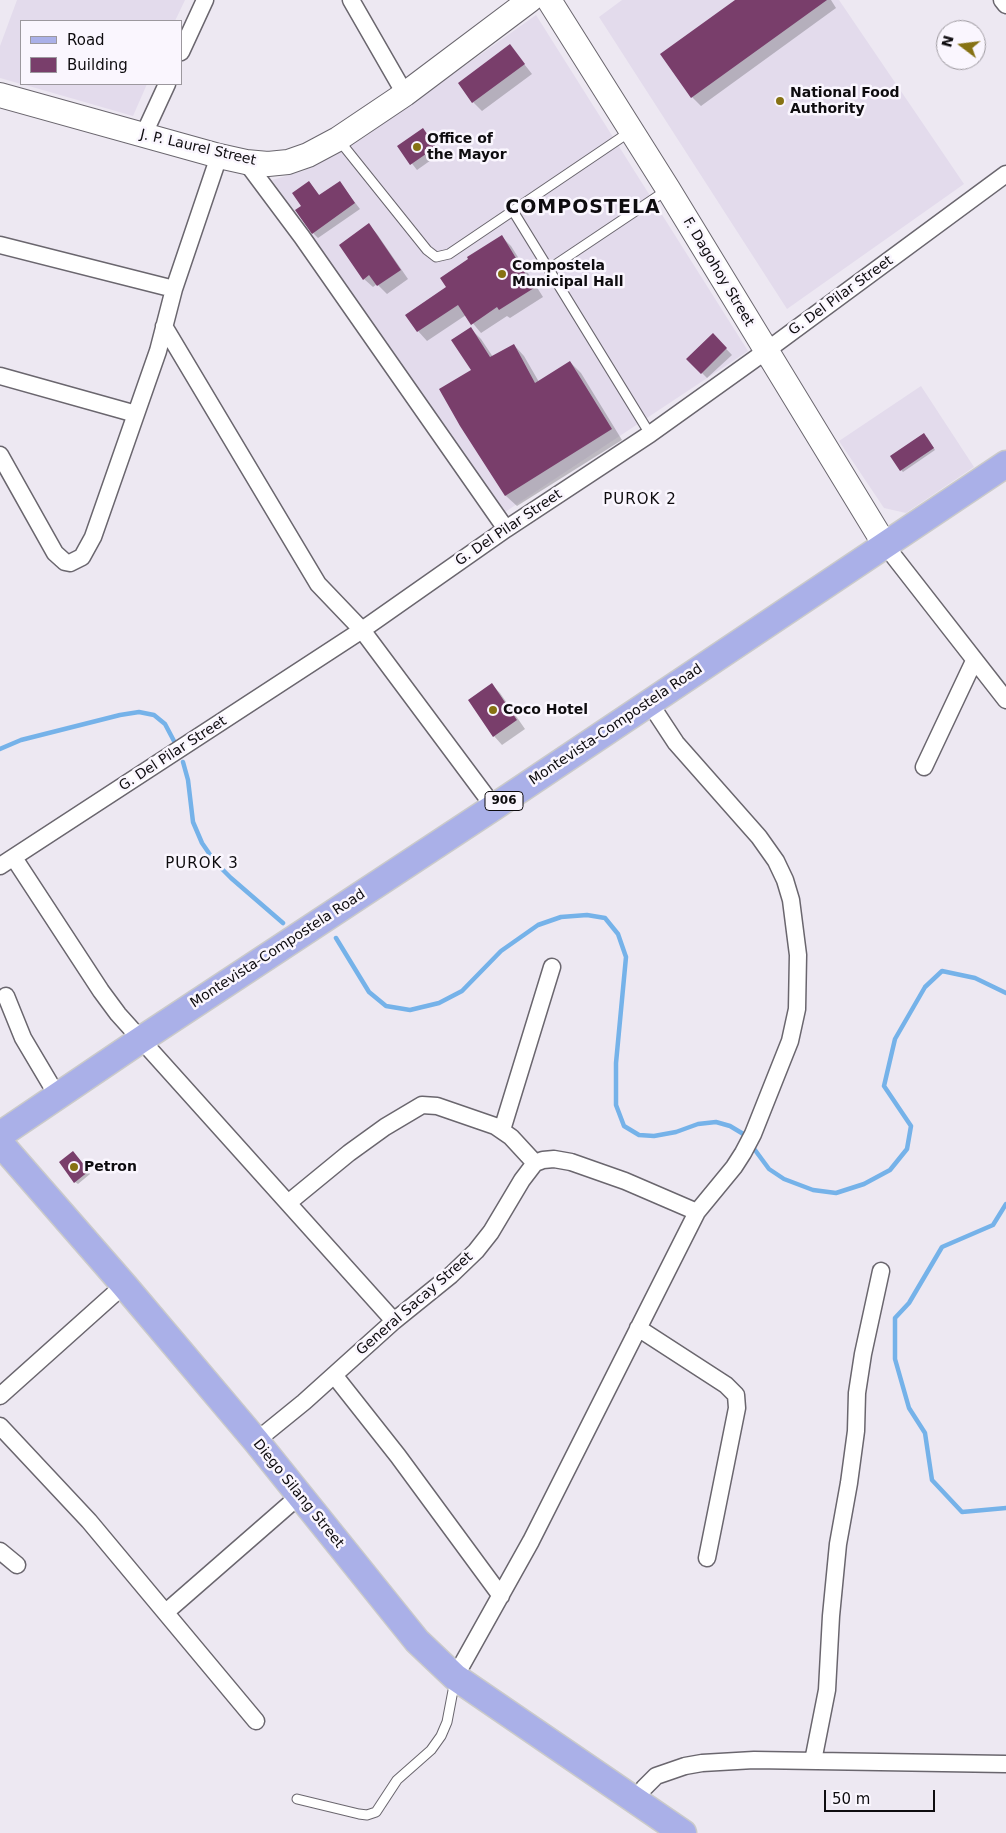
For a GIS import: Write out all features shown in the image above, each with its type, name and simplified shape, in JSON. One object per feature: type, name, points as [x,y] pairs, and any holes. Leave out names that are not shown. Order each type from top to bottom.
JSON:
[{"type":"main road","name":"J. P. Laurel Street","points":[[0,96],[219,156],[246,162],[268,164],[288,162],[308,155],[338,139],[405,94],[530,0]]},
{"type":"main road","name":"F. Dagohoy Street","points":[[549,0],[668,189],[885,545]]},
{"type":"main road","name":"Montevista-Compostela Road","points":[[0,1135],[1006,464]]},
{"type":"main road","name":"Diego Silang Street","points":[[0,1143],[256,1441],[417,1641],[455,1677],[683,1833]]},
{"type":"street","points":[[182,50],[205,0]]},
{"type":"street","points":[[351,0],[405,94]]},
{"type":"street","points":[[1002,0],[1006,5]]},
{"type":"street","points":[[144,136],[167,85]]},
{"type":"street","points":[[0,455],[54,553],[65,562],[70,563],[82,557],[93,537],[158,351],[174,289],[219,156]]},
{"type":"street","points":[[246,162],[302,237],[506,529]]},
{"type":"street","name":"G. Del Pilar Street","points":[[7,862],[362,630],[506,529],[650,434],[1006,174]]},
{"type":"street","points":[[0,245],[174,289]]},
{"type":"street","points":[[164,326],[318,584],[362,630],[494,807]]},
{"type":"street","points":[[0,376],[136,414]]},
{"type":"street","points":[[885,545],[1006,700]]},
{"type":"street","points":[[924,768],[974,661]]},
{"type":"street","points":[[455,1677],[531,1541],[696,1212],[743,1153],[753,1134],[790,1041],[797,1009],[798,955],[791,900],[785,880],[776,861],[759,837],[676,743],[649,702]]},
{"type":"street","points":[[7,862],[118,1014],[394,1321]]},
{"type":"street","points":[[502,1130],[552,967]]},
{"type":"street","points":[[6,996],[23,1038],[58,1096]]},
{"type":"street","points":[[288,1203],[349,1153],[385,1127],[422,1106],[437,1106],[502,1130],[535,1163],[554,1159],[570,1162],[625,1181],[696,1212]]},
{"type":"street","name":"General Sacay Street","points":[[256,1441],[304,1402],[394,1321],[451,1275],[476,1251],[492,1232],[522,1180],[535,1163]]},
{"type":"street","points":[[813,1761],[827,1690],[836,1562],[856,1431],[857,1393],[863,1354],[881,1271]]},
{"type":"street","points":[[0,1396],[124,1286]]},
{"type":"street","points":[[638,1328],[726,1385],[736,1394],[737,1408],[707,1558]]},
{"type":"street","points":[[334,1375],[398,1456],[501,1596]]},
{"type":"street","points":[[0,1426],[89,1521],[256,1720]]},
{"type":"street","points":[[166,1612],[300,1496]]},
{"type":"street","points":[[0,1551],[17,1565]]},
{"type":"street","points":[[635,1800],[656,1776],[668,1770],[685,1766],[754,1760],[1006,1764]]},
{"type":"lane","points":[[338,139],[427,250],[436,257],[450,254],[631,131]]},
{"type":"lane","points":[[549,269],[668,189]]},
{"type":"lane","points":[[514,211],[650,434]]},
{"type":"lane","points":[[297,1799],[359,1814],[367,1815],[376,1812],[398,1780],[431,1750],[441,1736],[447,1722],[455,1677]]},
{"type":"shaded area","points":[[17,0],[185,0],[175,20],[20,20],[20,84],[0,78],[0,46]]},
{"type":"shaded area","name":"National Food Authority","points":[[622,0],[839,0],[964,184],[787,309],[599,17]]},
{"type":"shaded area","points":[[536,15],[748,351],[505,512],[272,180],[303,171],[334,156],[366,136]]},
{"type":"shaded area","points":[[25,85],[147,85],[133,116]]},
{"type":"shaded area","points":[[921,386],[974,467],[906,513],[884,508],[839,441]]},
{"type":"building","points":[[735,0],[827,0],[691,98],[660,54]]},
{"type":"building","points":[[510,44],[525,64],[472,103],[458,83]]},
{"type":"building","points":[[423,128],[436,147],[410,165],[397,146]]},
{"type":"building","points":[[309,181],[319,195],[340,181],[355,203],[312,234],[295,210],[301,206],[292,193]]},
{"type":"building","points":[[369,223],[401,270],[377,286],[369,275],[363,280],[339,245]]},
{"type":"building","points":[[502,235],[534,288],[499,310],[497,307],[471,325],[458,305],[417,332],[405,315],[446,287],[440,278],[468,259],[467,257]]},
{"type":"building","points":[[471,327],[490,357],[514,344],[535,383],[570,361],[612,429],[505,496],[460,426],[439,389],[471,370],[451,340]]},
{"type":"building","points":[[713,333],[727,348],[701,374],[686,359]]},
{"type":"building","points":[[924,433],[934,448],[900,471],[890,456]]},
{"type":"building","points":[[492,683],[517,720],[493,737],[468,700]]},
{"type":"building","name":"Petron","points":[[73,1151],[89,1171],[74,1183],[59,1162]]},
{"type":"waterway","points":[[0,749],[21,740],[139,712],[154,715],[165,724],[174,741]]},
{"type":"waterway","points":[[183,762],[188,780],[193,822],[202,843],[215,862],[231,878],[283,923]]},
{"type":"waterway","points":[[336,938],[369,992],[386,1006],[410,1010],[439,1003],[462,991],[501,951],[538,925],[561,917],[587,915],[605,918],[618,934],[626,957],[616,1063],[616,1105],[624,1126],[639,1135],[654,1136],[676,1132],[698,1124],[716,1122],[730,1126],[745,1135]]},
{"type":"waterway","points":[[755,1150],[769,1169],[784,1179],[813,1190],[836,1193],[864,1184],[890,1170],[907,1149],[911,1126],[884,1086],[895,1039],[925,987],[942,971],[975,978],[1006,993]]},
{"type":"waterway","points":[[1006,1204],[993,1225],[942,1247],[909,1303],[895,1318],[895,1359],[909,1408],[925,1433],[932,1480],[962,1512],[1006,1508]]},
{"type":"place","name":"National Food Authority","points":[[780,101]]},
{"type":"place","name":"Office of the Mayor","points":[[417,147]]},
{"type":"place","name":"Compostela Municipal Hall","points":[[502,274]]},
{"type":"place","name":"Coco Hotel","points":[[493,710]]},
{"type":"place","name":"Petron","points":[[74,1167]]},
{"type":"district","name":"COMPOSTELA","points":[[583,208]]},
{"type":"district","name":"PUROK 2","points":[[640,500]]},
{"type":"district","name":"PUROK 3","points":[[202,864]]}]
